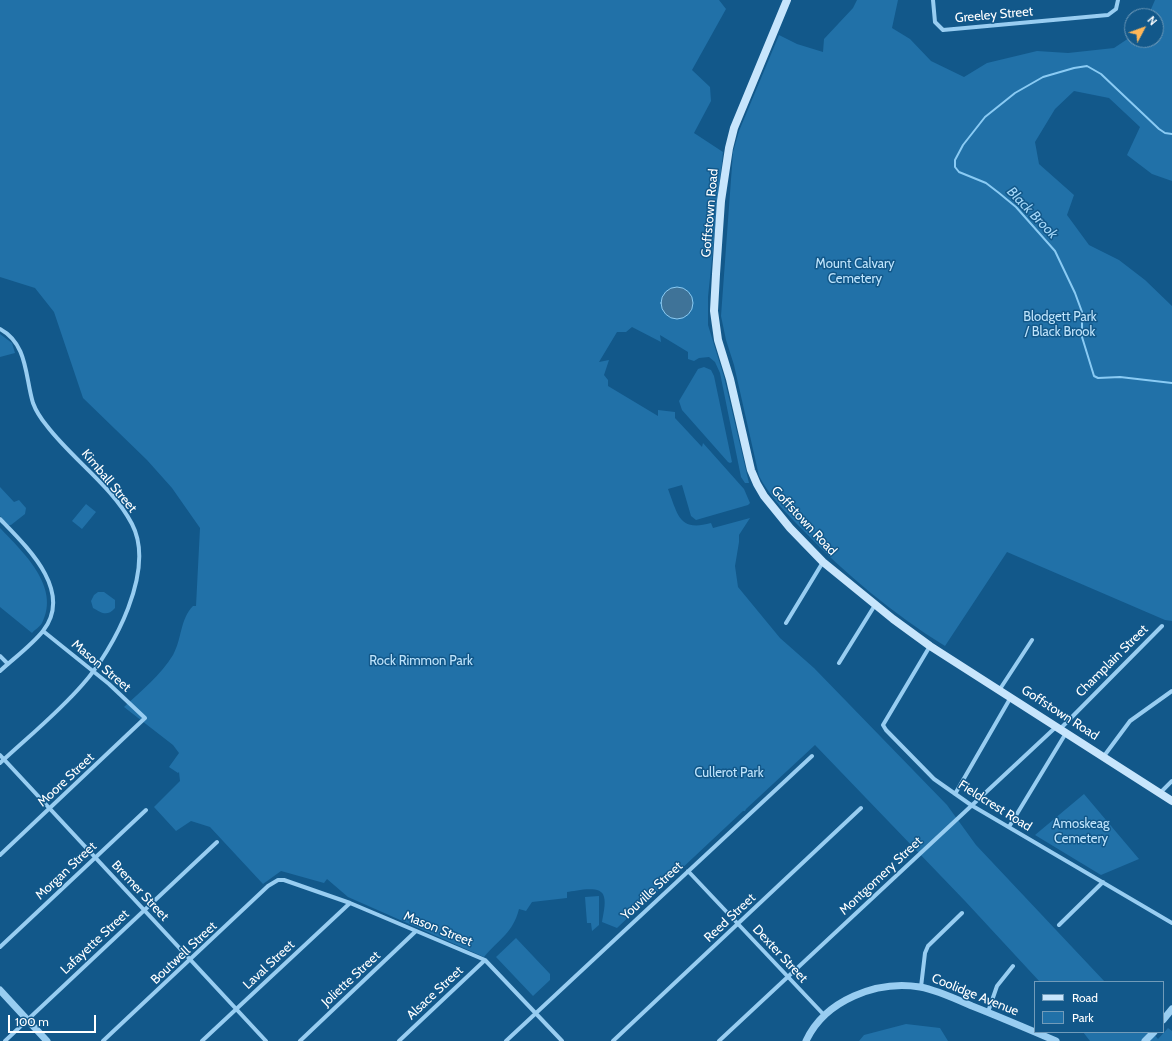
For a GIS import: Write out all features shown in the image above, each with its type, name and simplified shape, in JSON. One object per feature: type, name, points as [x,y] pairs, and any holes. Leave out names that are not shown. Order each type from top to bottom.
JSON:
[{"type":"main road","name":"Goffstown Road","points":[[787,0],[739,115],[731,142],[721,201],[715,320],[718,340],[730,379],[753,477],[760,491],[770,505],[824,562],[876,605],[930,646],[1011,696],[1172,801]]},
{"type":"street","name":"Greeley Street","points":[[933,0],[935,22],[943,30],[1108,16],[1116,9],[1118,0]]},
{"type":"street","name":"Kimball Street","points":[[0,329],[13,338],[20,350],[33,403],[47,427],[113,498],[129,520],[135,532],[139,553],[137,580],[117,631],[93,672],[71,697],[0,763]]},
{"type":"street","points":[[0,519],[34,557],[52,588],[54,602],[54,610],[43,631],[0,671]]},
{"type":"street","points":[[786,623],[824,562]]},
{"type":"street","points":[[839,662],[876,605]]},
{"type":"street","name":"Champlain Street","points":[[1061,729],[1162,626]]},
{"type":"street","name":"Mason Street","points":[[43,631],[128,701],[145,718]]},
{"type":"street","points":[[1000,689],[1032,640]]},
{"type":"street","name":"Fieldcrest Road","points":[[930,646],[883,726],[934,779],[971,805],[1172,923]]},
{"type":"street","points":[[0,656],[8,664]]},
{"type":"street","points":[[1104,756],[1130,720],[1172,691]]},
{"type":"street","points":[[955,794],[1011,696]]},
{"type":"street","name":"Moore Street","points":[[0,855],[145,718]]},
{"type":"street","points":[[1009,827],[1061,729]]},
{"type":"street","name":"Montgomery Street","points":[[719,1041],[971,805],[1061,729]]},
{"type":"street","name":"Bremer Street","points":[[0,755],[266,1041]]},
{"type":"street","name":"Youville Street","points":[[506,1041],[812,756]]},
{"type":"street","points":[[1159,793],[1172,781]]},
{"type":"street","name":"Reed Street","points":[[612,1041],[861,808]]},
{"type":"street","name":"Morgan Street","points":[[0,947],[146,810]]},
{"type":"street","name":"Lafayette Street","points":[[4,1041],[217,842]]},
{"type":"street","name":"Dexter Street","points":[[688,871],[825,1016]]},
{"type":"street","name":"Mason Street","points":[[278,880],[284,880],[316,890],[350,903],[485,960],[562,1041]]},
{"type":"street","name":"Boutwell Street","points":[[103,1041],[191,960],[268,886],[278,880]]},
{"type":"street","points":[[1059,924],[1103,882]]},
{"type":"street","name":"Laval Street","points":[[202,1041],[350,903]]},
{"type":"street","points":[[921,987],[925,953],[928,946],[962,914]]},
{"type":"street","name":"Joliette Street","points":[[300,1041],[416,931]]},
{"type":"street","name":"Alsace Street","points":[[399,1041],[485,960]]},
{"type":"street","points":[[988,1012],[998,986],[1003,977],[1013,966]]},
{"type":"street","name":"Coolidge Avenue","points":[[806,1041],[812,1031],[825,1016],[846,1000],[872,989],[893,986],[921,987],[988,1012],[1034,1032]]},
{"type":"street","points":[[0,990],[47,1041]]},
{"type":"street","points":[[1164,1019],[1172,1009]]},
{"type":"street","name":"Coolidge Avenue","points":[[1037,1033],[1056,1041]]},
{"type":"street","points":[[1145,1041],[1153,1033]]},
{"type":"green space","points":[[0,0],[719,0],[726,9],[692,70],[710,87],[711,101],[694,133],[723,152],[708,297],[708,325],[724,377],[749,483],[745,483],[741,477],[720,373],[715,362],[709,357],[699,358],[694,361],[688,359],[688,352],[660,335],[661,342],[632,327],[626,332],[617,332],[599,362],[609,360],[604,375],[608,380],[608,386],[658,416],[658,410],[675,412],[675,418],[702,447],[703,443],[744,489],[750,503],[748,505],[696,520],[691,516],[682,485],[668,489],[674,507],[681,519],[686,523],[700,525],[711,523],[713,528],[750,518],[739,535],[735,566],[738,587],[780,638],[814,668],[947,805],[976,845],[1104,981],[1039,981],[965,901],[815,745],[646,902],[635,902],[639,907],[617,928],[602,922],[605,903],[602,893],[594,889],[567,892],[567,898],[532,902],[526,911],[519,909],[509,930],[484,957],[348,897],[327,879],[324,883],[281,871],[263,884],[210,827],[191,821],[176,831],[154,807],[180,781],[179,772],[178,773],[169,767],[179,753],[173,745],[124,707],[163,669],[173,655],[183,623],[189,611],[193,606],[196,606],[200,528],[172,488],[147,460],[83,398],[54,312],[35,288],[0,277]]},
{"type":"green space","name":"Mount Calvary Cemetery","points":[[857,0],[898,0],[892,28],[910,39],[931,61],[964,77],[987,63],[1037,51],[1068,53],[1114,48],[1124,41],[1124,48],[1164,48],[1164,8],[1152,8],[1155,0],[1172,0],[1172,181],[1152,174],[1127,155],[1140,127],[1109,98],[1074,91],[1055,109],[1035,142],[1039,164],[1074,195],[1067,215],[1089,245],[1119,260],[1145,280],[1172,306],[1172,621],[1165,620],[1007,552],[945,646],[888,607],[853,578],[779,505],[759,476],[734,365],[726,340],[721,316],[733,152],[739,131],[779,35],[797,44],[823,52],[824,39],[853,8]]},
{"type":"green space","points":[[0,334],[12,343],[15,353],[0,357]]},
{"type":"green space","points":[[704,367],[711,370],[714,376],[732,462],[730,463],[682,410],[679,401],[698,369]]},
{"type":"green space","points":[[0,487],[14,502],[19,500],[26,508],[25,514],[11,525],[8,525],[0,516]]},
{"type":"green space","points":[[86,504],[96,512],[82,529],[72,521]]},
{"type":"green space","points":[[0,528],[19,548],[37,571],[47,596],[47,610],[42,623],[32,633],[0,607]]},
{"type":"green space","points":[[98,592],[104,592],[115,600],[115,608],[112,611],[104,613],[93,608],[91,601],[94,595]]},
{"type":"green space","name":"Amoskeag Cemetery","points":[[1084,794],[1139,859],[1101,875],[1035,835]]},
{"type":"green space","points":[[599,896],[599,925],[592,931],[591,923],[587,923],[585,897]]},
{"type":"green space","points":[[516,938],[550,974],[550,980],[533,996],[496,957]]},
{"type":"green space","points":[[906,1024],[940,1028],[948,1041],[859,1041],[864,1035]]},
{"type":"green space","points":[[1168,1028],[1172,1031],[1172,1041],[1090,1041],[1084,1033],[1153,1033],[1158,1039]]},
{"type":"shaded area","points":[[677,287],[688,292],[693,303],[688,314],[677,319],[666,314],[661,303],[666,292]]},
{"type":"waterway","name":"Black Brook","points":[[1172,134],[1165,133],[1159,129],[1101,74],[1087,66],[1074,68],[1043,77],[1015,93],[985,117],[963,145],[955,160],[955,167],[959,172],[986,183],[1016,207],[1055,251],[1075,293],[1082,312],[1082,337],[1094,376],[1098,378],[1120,377],[1172,383]]},
{"type":"park label","name":"Blodgett Park / Black Brook","points":[[1060,324]]},
{"type":"park label","name":"Rock Rimmon Park","points":[[421,661]]},
{"type":"park label","name":"Cullerot Park","points":[[729,773]]}]
